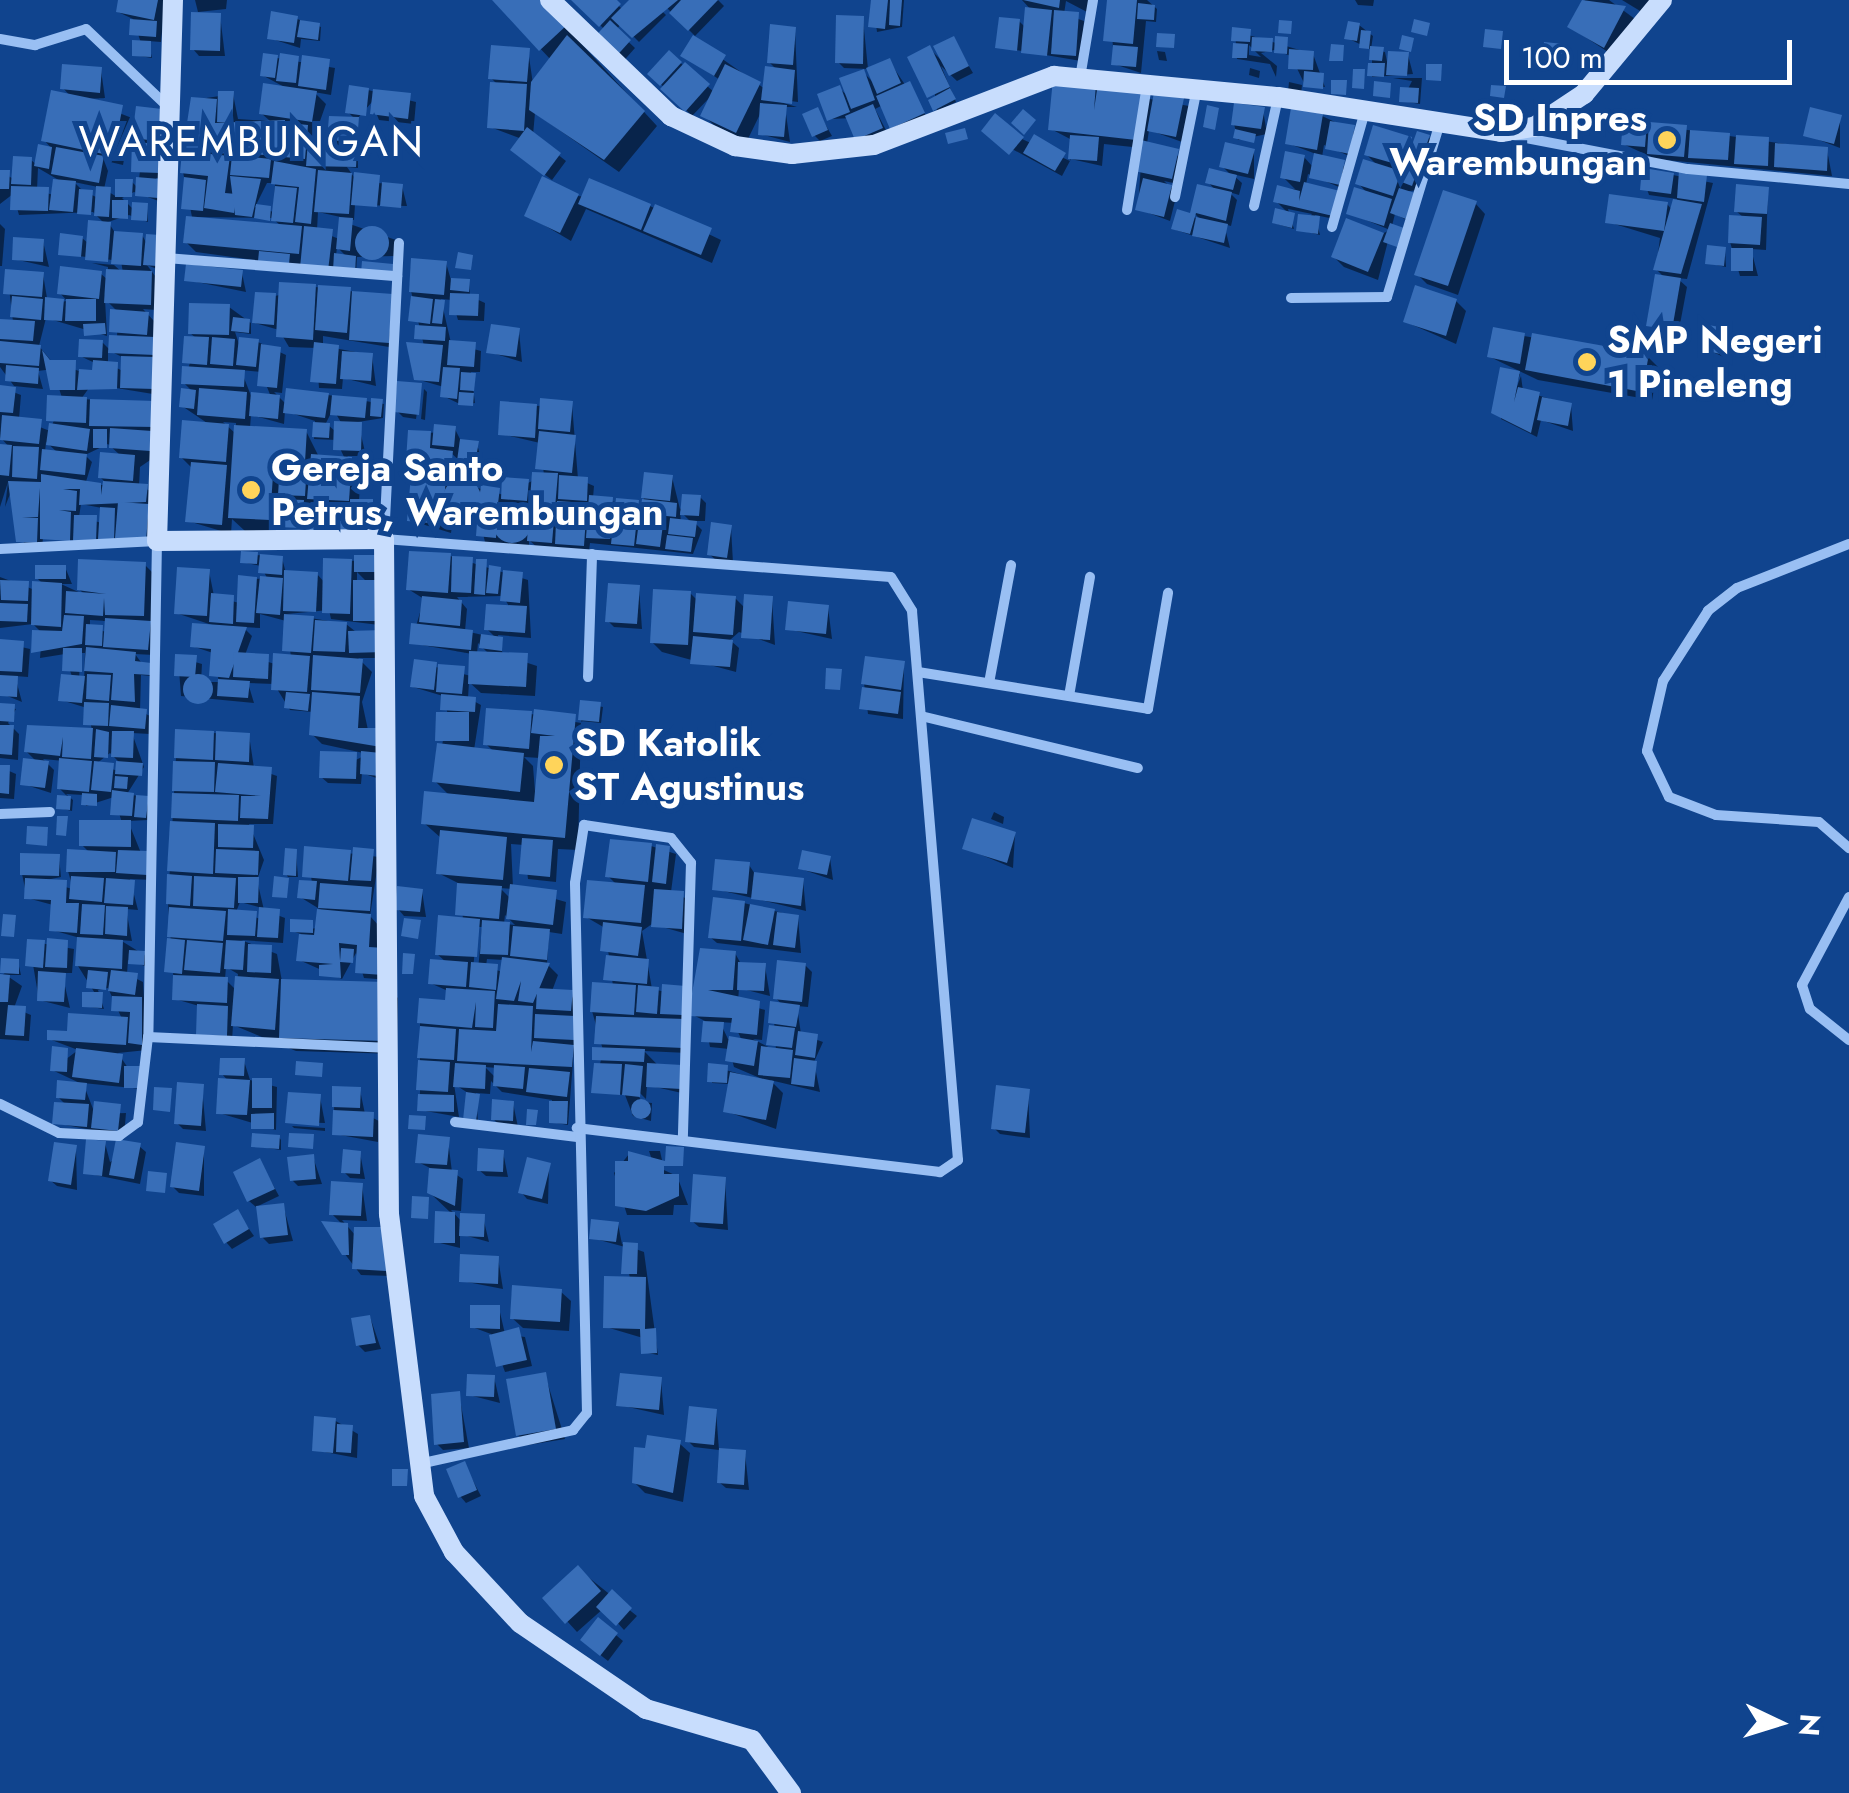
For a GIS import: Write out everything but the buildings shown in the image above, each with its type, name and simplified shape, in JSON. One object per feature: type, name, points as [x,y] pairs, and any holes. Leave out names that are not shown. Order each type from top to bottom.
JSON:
[{"type":"street","points":[[0,1104],[59,1133],[132,1130],[148,1037],[160,258],[173,0]]},
{"type":"street","points":[[550,0],[637,92],[756,152],[874,145],[1038,79],[1080,78],[1278,96],[1501,132],[1622,160],[1849,184]]},
{"type":"street","points":[[1080,78],[1093,0]]},
{"type":"street","points":[[1501,132],[1534,127],[1584,94],[1662,0]]},
{"type":"street","points":[[0,39],[35,46],[86,29],[165,104]]},
{"type":"street","points":[[1126,210],[1148,84]]},
{"type":"street","points":[[1175,197],[1197,88]]},
{"type":"street","points":[[1254,206],[1278,96]]},
{"type":"street","points":[[1332,227],[1365,111]]},
{"type":"street","points":[[1291,298],[1387,297],[1440,122]]},
{"type":"street","points":[[399,243],[384,538],[388,1214],[418,1464],[434,1522],[486,1594],[646,1709],[752,1740],[791,1793]]},
{"type":"street","points":[[160,258],[397,276]]},
{"type":"street","points":[[0,549],[157,541],[384,538],[891,577],[908,595],[918,672],[958,1160],[940,1172],[683,1138],[455,1122]]},
{"type":"street","points":[[1849,544],[1737,588],[1708,611],[1664,682],[1648,751],[1669,797],[1716,815],[1820,822],[1849,848]]},
{"type":"street","points":[[588,677],[592,554]]},
{"type":"street","points":[[989,683],[1011,564]]},
{"type":"street","points":[[1069,696],[1090,577]]},
{"type":"street","points":[[918,672],[1148,709],[1168,593]]},
{"type":"street","points":[[921,716],[1138,768]]},
{"type":"street","points":[[0,814],[50,812]]},
{"type":"street","points":[[418,1464],[583,1422],[575,882],[587,824],[670,838],[691,863],[683,1138]]},
{"type":"street","points":[[1849,897],[1802,985],[1810,1008],[1849,1040]]},
{"type":"street","points":[[148,1037],[390,1048]]},
{"type":"place","name":"SD Inpres Warembungan","points":[[1667,140]]},
{"type":"place","name":"SMP Negeri 1 Pineleng","points":[[1587,362]]},
{"type":"place","name":"Gereja Santo Petrus, Warembungan","points":[[251,490]]},
{"type":"place","name":"SD Katolik ST Agustinus","points":[[554,765]]},
{"type":"district","name":"WAREMBUNGAN","points":[[252,142]]}]
